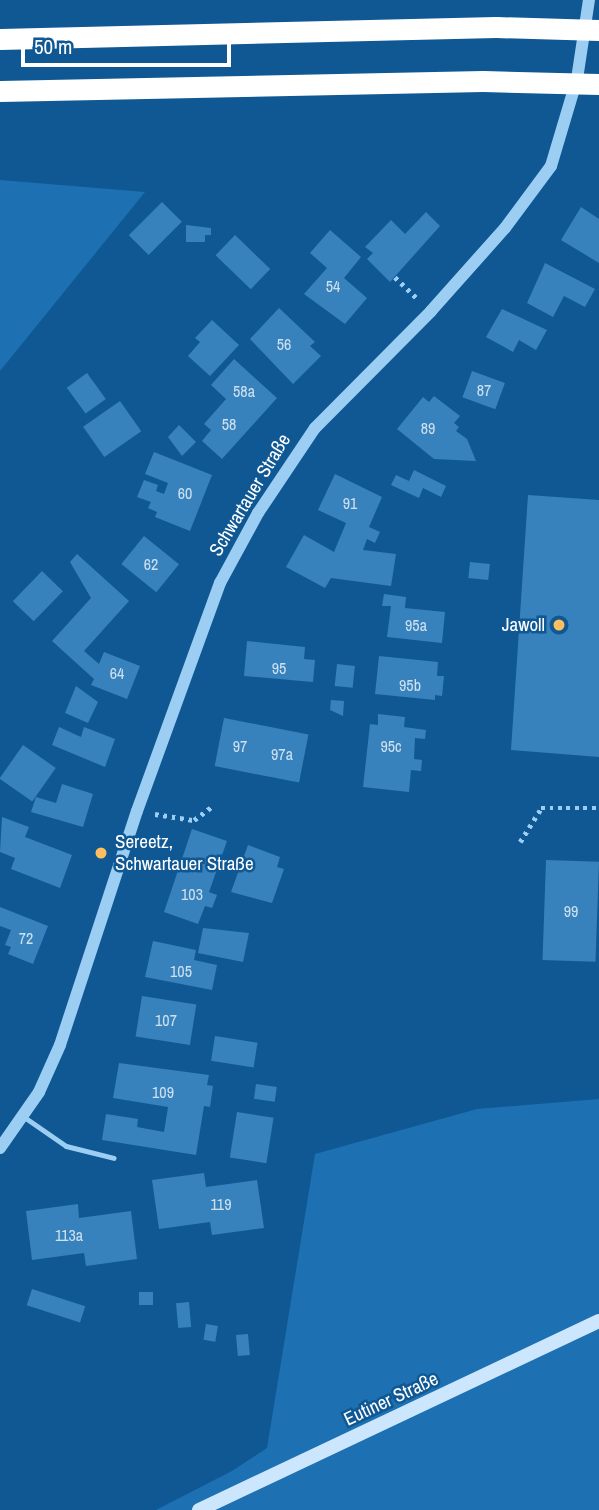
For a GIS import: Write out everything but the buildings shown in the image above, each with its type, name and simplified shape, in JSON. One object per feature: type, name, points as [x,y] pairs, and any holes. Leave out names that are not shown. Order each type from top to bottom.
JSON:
[{"type":"highway","points":[[0,40],[496,27],[599,30]]},
{"type":"highway","points":[[0,91],[483,81],[599,84]]},
{"type":"main road","name":"Eutiner Straße","points":[[199,1510],[599,1321]]},
{"type":"street","name":"Schwartauer Straße","points":[[0,1148],[24,1117],[60,1045],[137,811],[220,583],[258,513],[314,428],[431,311],[505,228],[551,166],[578,79],[589,0]]},
{"type":"lane","points":[[24,1117],[66,1146],[114,1157]]},
{"type":"path","points":[[395,277],[431,311]]},
{"type":"path","points":[[137,811],[194,820],[214,805]]},
{"type":"path","points":[[520,842],[541,808],[599,808]]},
{"type":"shaded area","points":[[0,180],[145,192],[0,371]]},
{"type":"shaded area","points":[[599,1099],[599,1510],[156,1510],[232,1471],[267,1448],[315,1154],[477,1109]]},
{"type":"place","name":"Jawoll","points":[[559,625]]},
{"type":"place","name":"Sereetz, Schwartauer Straße","points":[[101,853]]}]
